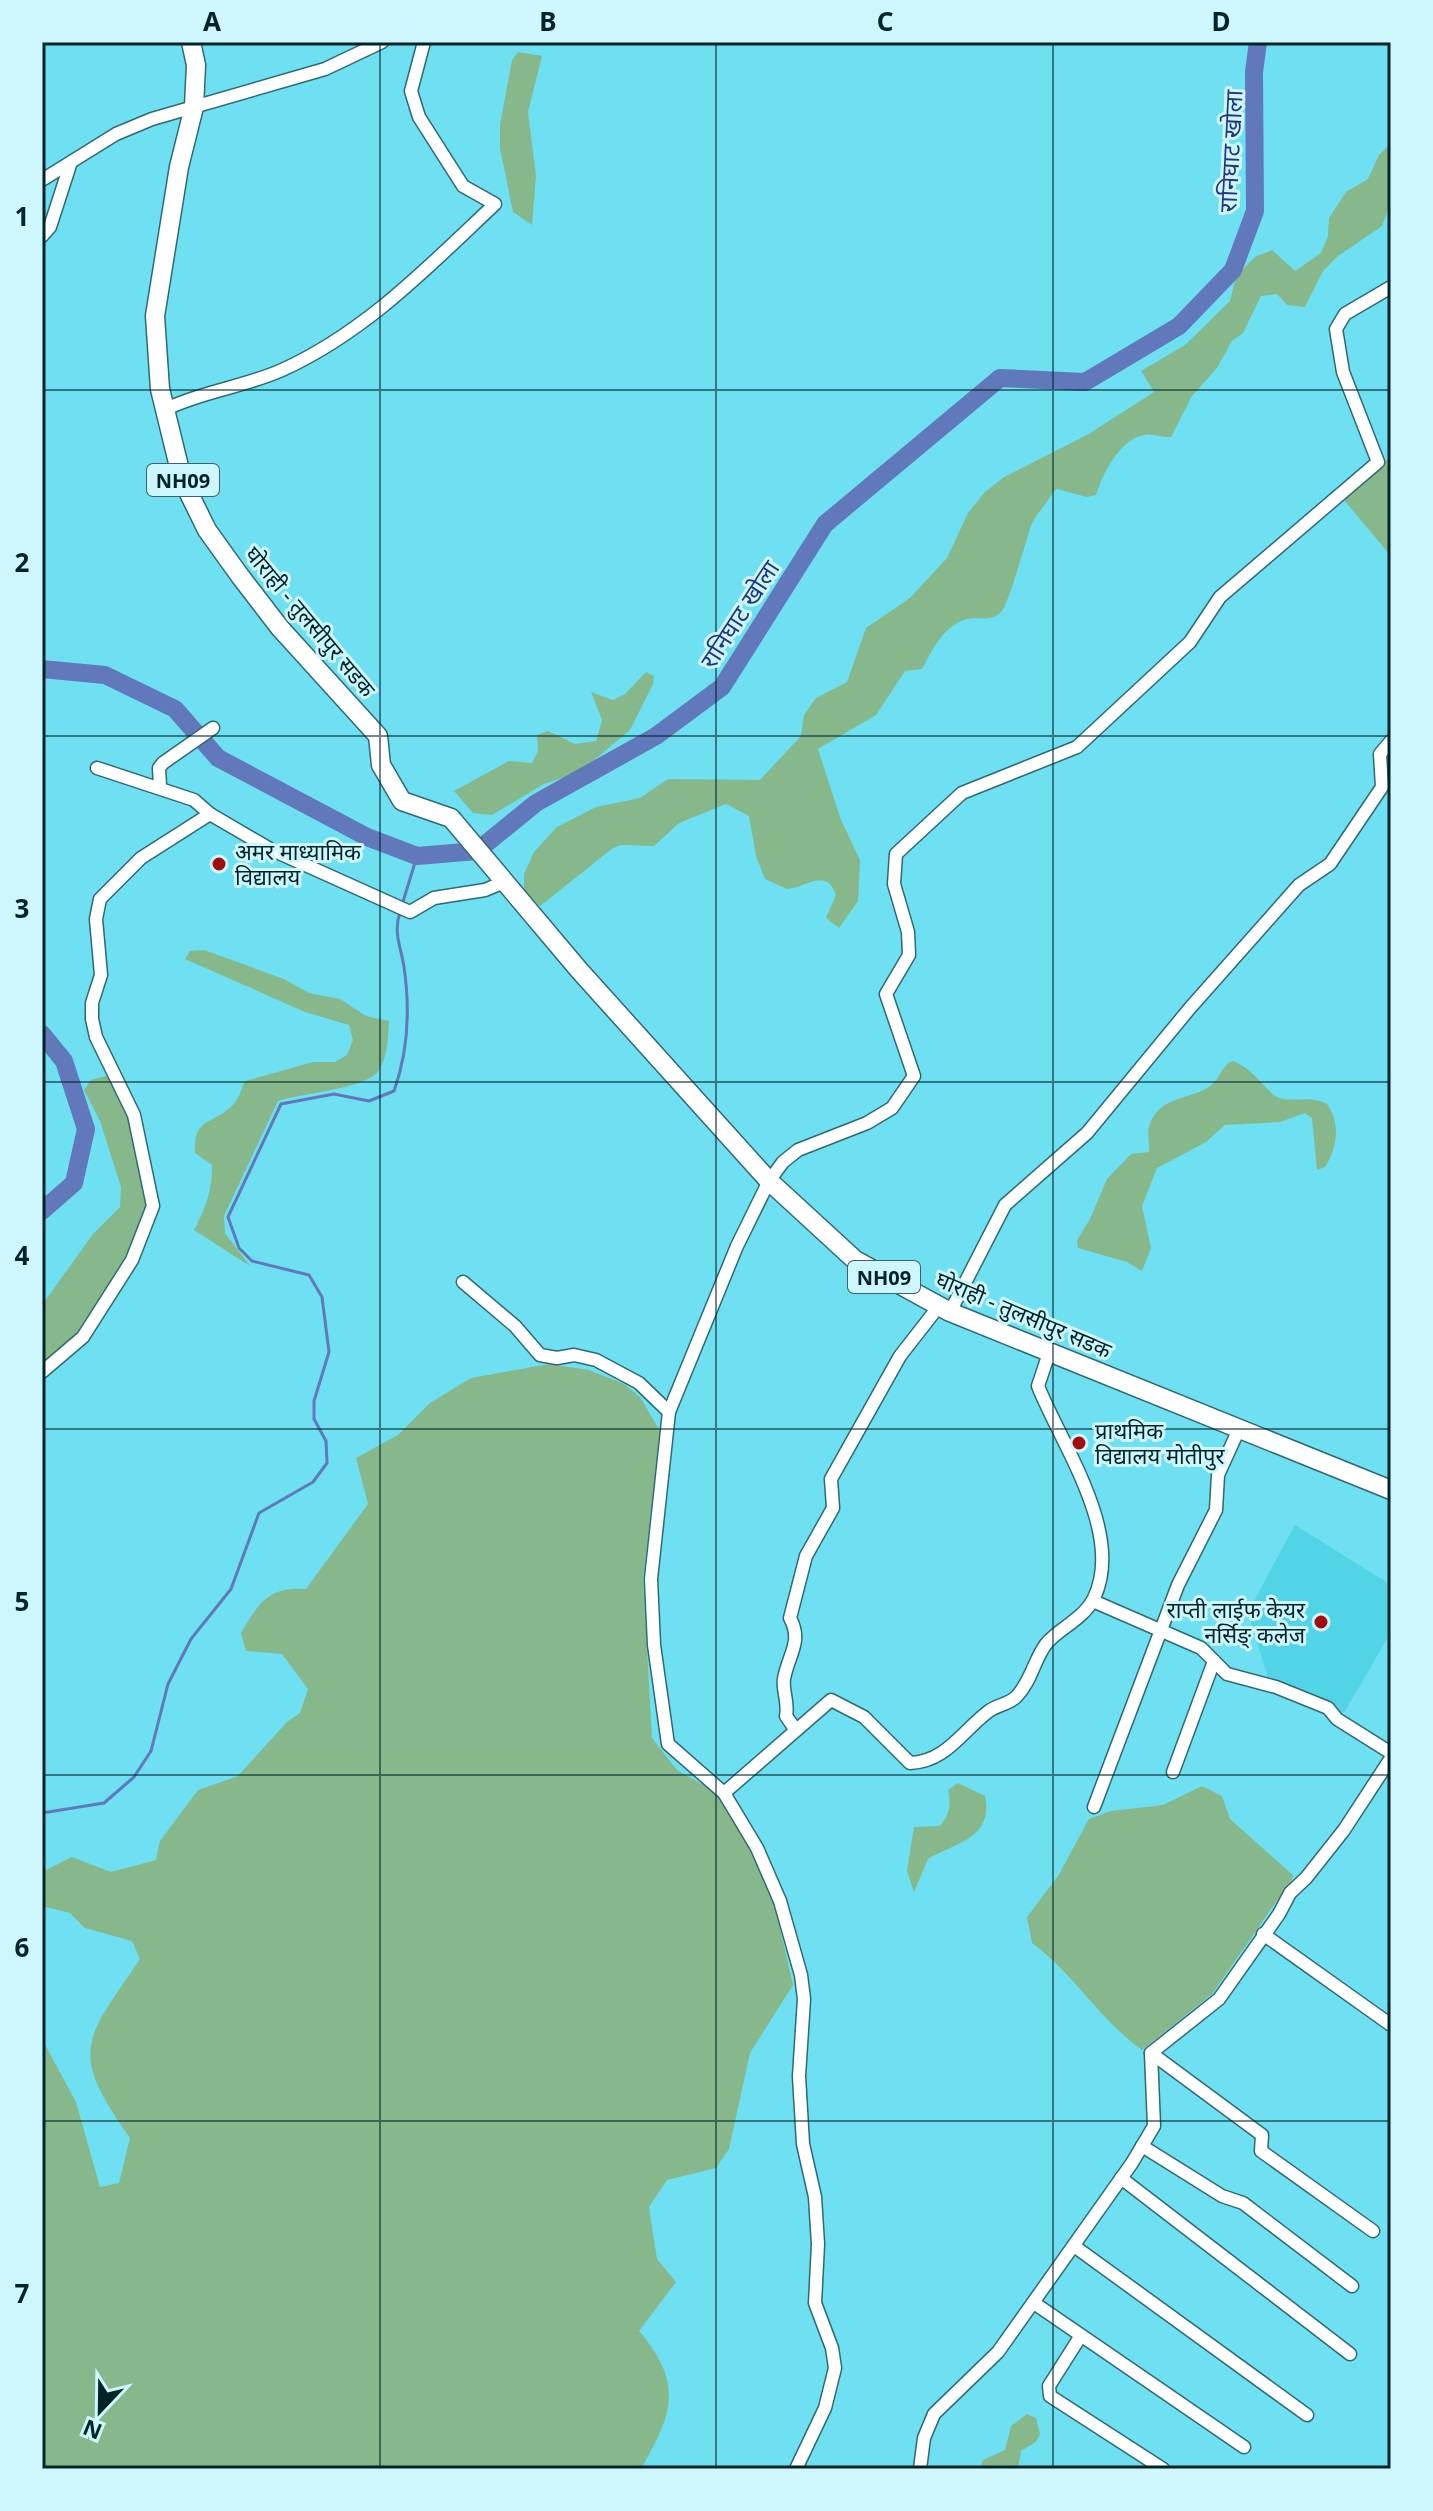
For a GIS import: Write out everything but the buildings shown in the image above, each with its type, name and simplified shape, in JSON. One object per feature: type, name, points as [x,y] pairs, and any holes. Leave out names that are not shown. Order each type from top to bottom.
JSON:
[{"type":"main road","name":"घोराही - तुलसीपुर सडक","points":[[191,42],[196,65],[194,107],[179,167],[155,316],[160,389],[182,479],[217,544],[280,628],[378,736],[381,765],[402,801],[451,818],[769,1181],[855,1260],[945,1309],[1391,1490]]},
{"type":"street","points":[[42,180],[116,134],[194,107],[325,69],[382,42]]},
{"type":"street","points":[[166,409],[190,397],[218,392],[284,369],[343,333],[393,301],[495,204],[463,186],[419,117],[411,91],[424,42]]},
{"type":"street","points":[[42,236],[50,227],[70,165]]},
{"type":"street","points":[[796,2469],[825,2408],[835,2368],[832,2348],[815,2303],[817,2229],[803,2144],[799,2076],[804,1999],[801,1975],[769,1871],[724,1793],[676,1754],[665,1733],[654,1645],[651,1579],[669,1412],[737,1246],[769,1181],[798,1150],[867,1123],[892,1108],[914,1076],[886,994],[909,955],[908,932],[894,884],[896,854],[962,793],[1077,747],[1190,642],[1220,597],[1378,462],[1350,395],[1336,329],[1345,314],[1391,287]]},
{"type":"street","points":[[160,786],[159,768],[163,763],[213,728]]},
{"type":"street","points":[[795,1729],[786,1716],[789,1703],[783,1680],[793,1659],[797,1632],[790,1618],[806,1556],[833,1508],[831,1479],[900,1356],[945,1309],[1005,1205],[1087,1133],[1190,1008],[1299,885],[1330,864],[1382,787],[1380,754],[1391,741]]},
{"type":"street","points":[[97,768],[160,786],[194,800],[239,834],[410,912],[434,898],[485,890],[504,882]]},
{"type":"street","points":[[42,1372],[83,1337],[132,1260],[153,1206],[134,1115],[96,1037],[92,1019],[92,1003],[101,975],[96,919],[100,899],[141,858],[210,814]]},
{"type":"street","points":[[463,1282],[515,1326],[540,1355],[557,1358],[574,1355],[596,1360],[639,1383],[669,1412]]},
{"type":"street","points":[[724,1793],[831,1700],[864,1717],[910,1763],[928,1763],[990,1710],[1015,1699],[1028,1682],[1047,1643],[1069,1628],[1093,1601],[1102,1566],[1097,1522],[1080,1473],[1038,1386],[1049,1353]]},
{"type":"street","points":[[1094,1807],[1178,1585],[1216,1510],[1218,1475],[1239,1429]]},
{"type":"street","points":[[1093,1601],[1201,1648],[1227,1674],[1276,1687],[1328,1708],[1337,1719],[1391,1755],[1344,1830],[1290,1893],[1279,1914],[1219,1999],[1151,2053]]},
{"type":"street","points":[[1173,1772],[1214,1661]]},
{"type":"street","points":[[1263,1934],[1391,2025]]},
{"type":"street","points":[[920,2469],[924,2438],[934,2414],[998,2352],[1154,2126],[1151,2053]]},
{"type":"street","points":[[1151,2053],[1262,2135],[1261,2151],[1373,2231]]},
{"type":"street","points":[[1142,2146],[1222,2196],[1243,2203],[1352,2286]]},
{"type":"street","points":[[1121,2178],[1350,2354]]},
{"type":"street","points":[[1074,2246],[1307,2415]]},
{"type":"street","points":[[1034,2303],[1244,2447]]},
{"type":"street","points":[[1080,2337],[1049,2386],[1050,2396],[1163,2469]]},
{"type":"shaded area","name":"राप्ती लाईफ केयर नर्सिङ् कलेज","points":[[1295,1525],[1391,1585],[1391,1632],[1344,1713],[1268,1678],[1248,1612]]},
{"type":"green space","points":[[518,52],[542,56],[528,112],[536,176],[532,225],[513,212],[500,148],[500,125],[512,60]]},
{"type":"green space","points":[[1391,143],[1391,202],[1382,226],[1338,256],[1323,271],[1305,307],[1287,305],[1277,294],[1261,296],[1243,333],[1232,341],[1217,368],[1192,396],[1171,437],[1148,435],[1127,443],[1108,468],[1096,495],[1087,497],[1057,489],[1053,492],[1032,524],[1002,611],[994,617],[967,619],[951,627],[922,669],[905,671],[876,715],[818,749],[841,820],[860,860],[858,901],[839,928],[826,918],[836,895],[832,886],[821,880],[787,889],[765,879],[756,856],[749,816],[726,804],[679,823],[654,846],[621,845],[613,848],[540,906],[524,891],[524,874],[534,852],[557,827],[596,807],[640,798],[668,779],[760,780],[801,736],[804,715],[816,698],[847,682],[866,628],[910,598],[947,558],[968,513],[984,493],[1004,477],[1087,435],[1154,392],[1141,371],[1185,345],[1230,301],[1236,276],[1255,257],[1272,250],[1295,271],[1321,253],[1328,236],[1329,218],[1346,192],[1368,179],[1379,155]]},
{"type":"green space","points":[[1391,456],[1391,556],[1344,500]]},
{"type":"green space","points":[[646,672],[654,676],[653,684],[630,730],[580,772],[544,784],[492,815],[473,813],[454,791],[509,761],[532,763],[538,751],[537,735],[548,731],[575,744],[596,741],[602,720],[591,692],[613,700],[625,694]]},
{"type":"green space","points":[[204,950],[284,979],[309,993],[340,999],[366,1016],[389,1021],[384,1059],[372,1076],[348,1086],[278,1101],[224,1216],[225,1233],[250,1266],[194,1230],[208,1199],[212,1174],[212,1165],[195,1153],[197,1133],[233,1105],[245,1081],[313,1062],[335,1062],[347,1055],[353,1040],[349,1025],[305,1012],[185,959],[190,951]]},
{"type":"green space","points":[[1233,1061],[1248,1070],[1277,1097],[1327,1104],[1334,1119],[1336,1136],[1325,1167],[1317,1170],[1312,1118],[1305,1113],[1280,1122],[1225,1125],[1206,1142],[1157,1168],[1142,1206],[1151,1248],[1142,1271],[1127,1262],[1078,1248],[1077,1240],[1107,1179],[1131,1154],[1149,1152],[1148,1133],[1153,1117],[1166,1104],[1209,1087]]},
{"type":"green space","points":[[106,1076],[112,1080],[126,1112],[147,1207],[137,1237],[77,1336],[42,1364],[42,1305],[93,1234],[120,1207],[121,1187],[100,1121],[84,1090],[91,1080]]},
{"type":"green space","points":[[549,1364],[589,1370],[624,1384],[640,1397],[660,1431],[643,1579],[652,1738],[677,1770],[718,1793],[741,1829],[772,1893],[793,1985],[750,2053],[729,2149],[716,2168],[667,2180],[649,2207],[657,2259],[676,2282],[639,2331],[663,2367],[668,2383],[669,2399],[661,2431],[641,2469],[42,2469],[42,2039],[76,2102],[100,2187],[119,2183],[130,2138],[98,2085],[91,2065],[91,2047],[106,2010],[140,1959],[132,1941],[85,1928],[70,1913],[42,1906],[42,1872],[72,1857],[111,1872],[156,1860],[160,1841],[198,1790],[238,1776],[287,1722],[300,1713],[308,1689],[282,1654],[246,1651],[241,1633],[253,1613],[273,1594],[306,1589],[368,1504],[356,1458],[398,1435],[430,1403],[471,1378]]},
{"type":"green space","points":[[958,1783],[985,1796],[984,1821],[970,1837],[928,1859],[914,1892],[907,1871],[914,1827],[940,1826],[949,1809],[948,1790]]},
{"type":"green space","points":[[1202,1786],[1222,1796],[1230,1819],[1294,1876],[1212,1994],[1142,2050],[1032,1943],[1027,1917],[1058,1876],[1089,1819],[1111,1811],[1163,1805]]},
{"type":"green space","points":[[1027,2414],[1036,2418],[1040,2434],[1036,2442],[1021,2451],[1018,2469],[980,2469],[983,2460],[1005,2450],[1011,2426]]},
{"type":"waterway","name":"रानिघाट खोला","points":[[42,669],[105,675],[175,709],[218,758],[367,837],[417,856],[477,851],[536,803],[656,736],[722,687],[825,524],[1000,378],[1085,382],[1179,326],[1233,270],[1255,211],[1254,72],[1258,42]]},
{"type":"waterway","points":[[402,905],[417,856]]},
{"type":"waterway","points":[[42,1813],[104,1803],[134,1777],[151,1751],[168,1684],[191,1639],[231,1589],[259,1513],[313,1482],[327,1463],[326,1441],[314,1419],[314,1401],[329,1352],[322,1297],[309,1275],[252,1261],[239,1248],[228,1217],[281,1104],[334,1094],[369,1101],[394,1091],[405,1045],[407,1014],[404,967],[397,933],[400,912]]},
{"type":"waterway","name":"रानिघाट खोला","points":[[42,1034],[64,1061],[86,1129],[74,1183],[42,1211]]},
{"type":"place","name":"अमर माध्यामिक विद्यालय","points":[[219,864]]},
{"type":"place","name":"प्राथमिक विद्यालय मोतीपुर","points":[[1079,1443]]},
{"type":"place","name":"राप्ती लाईफ केयर नर्सिङ् कलेज","points":[[1321,1622]]}]
